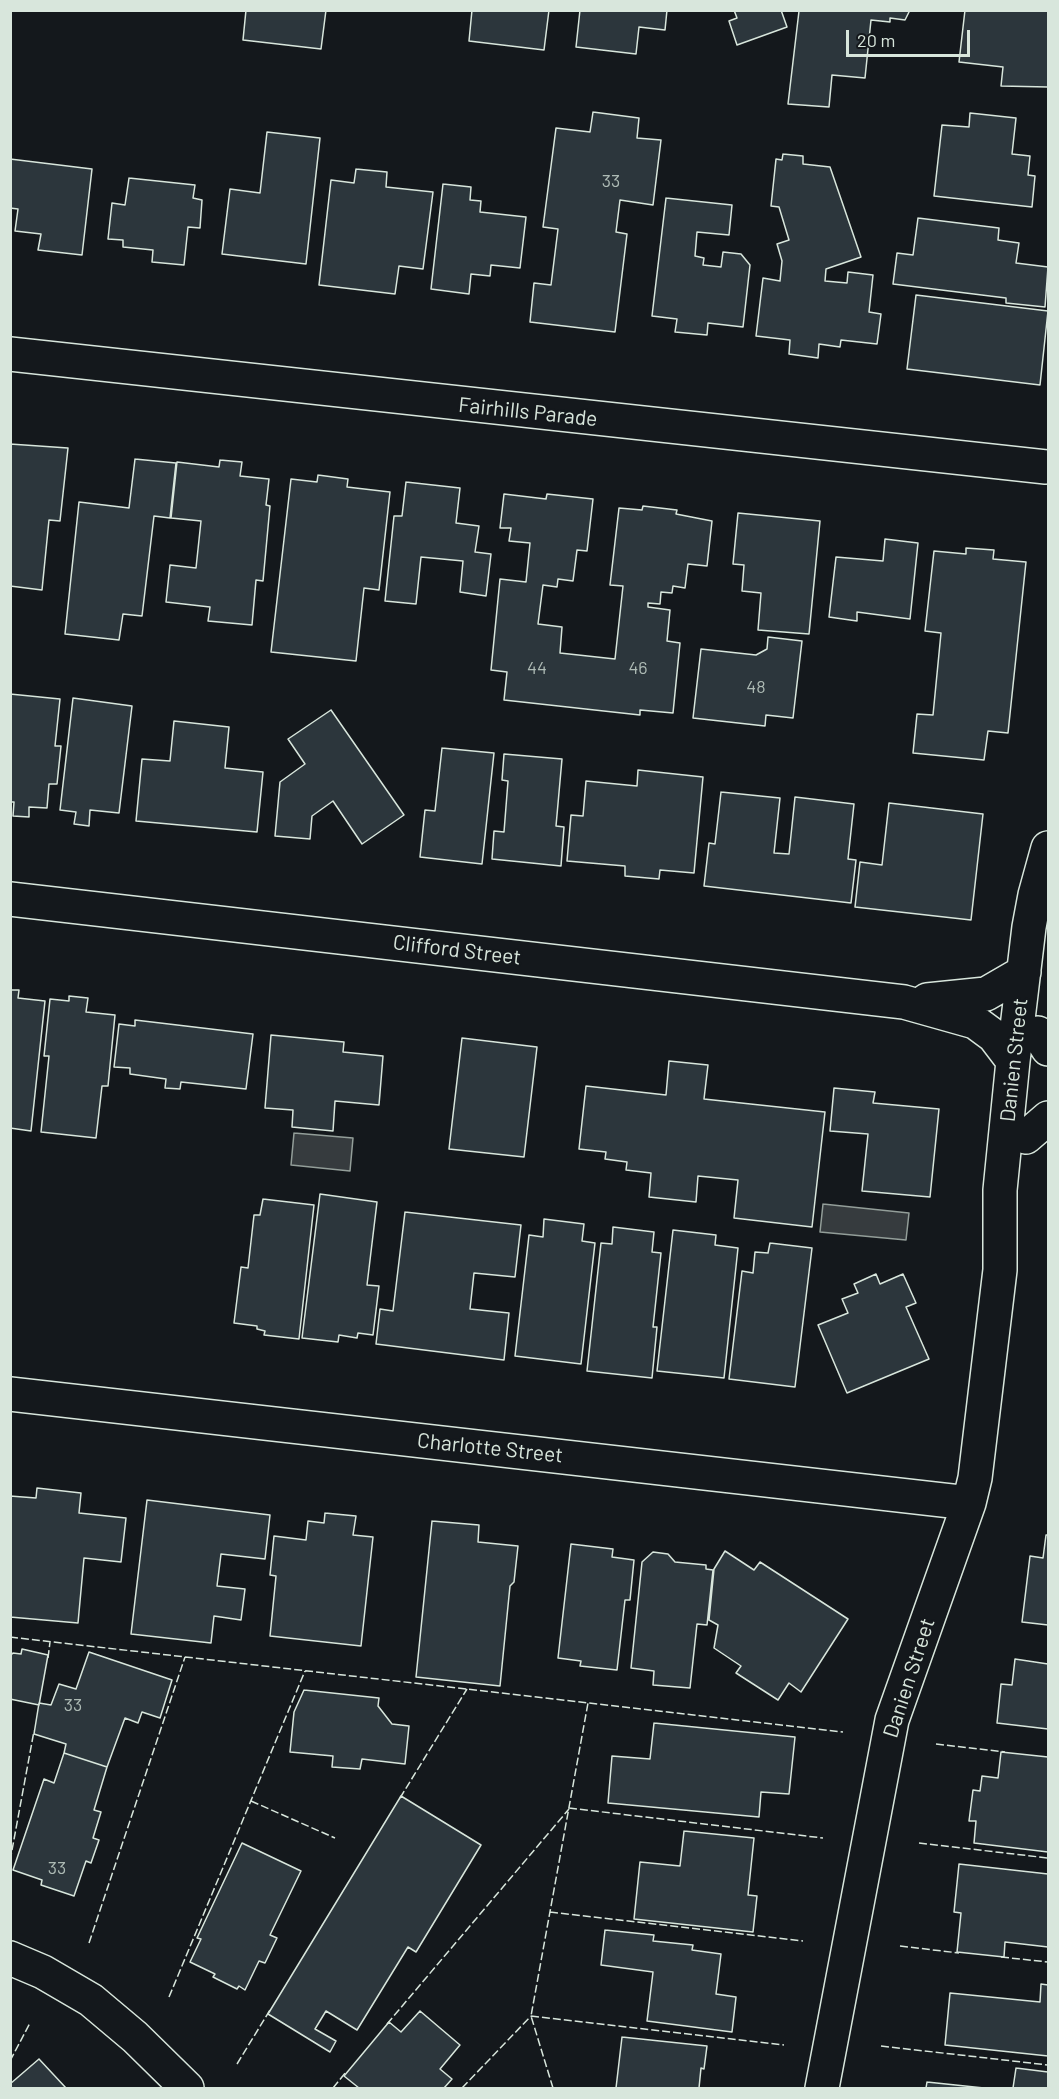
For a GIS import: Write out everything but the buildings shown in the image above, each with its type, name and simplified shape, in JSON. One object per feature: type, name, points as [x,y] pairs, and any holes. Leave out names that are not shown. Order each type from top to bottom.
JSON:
[{"type":"street","name":"Fairhills Parade","points":[[10,354],[1048,468]]},
{"type":"street","name":"Danien Street","points":[[1048,848],[1048,859]]},
{"type":"street","name":"Danien Street","points":[[822,2088],[891,1720],[969,1503],[981,1447],[1000,1270],[1000,1190],[1013,1061],[1035,895],[1048,853]]},
{"type":"street","name":"Clifford Street","points":[[10,899],[904,1002],[975,1022],[994,1036],[1013,1061]]},
{"type":"street","name":"Danien Street","points":[[1000,1270],[1037,1128],[1048,941]]},
{"type":"street","name":"Clifford Street","points":[[904,1002],[981,995],[1024,972]]},
{"type":"street","name":"Charlotte Street","points":[[10,1394],[969,1503]]},
{"type":"street","points":[[10,1958],[43,1972],[91,2000],[135,2037],[187,2088]]},
{"type":"shaded area","points":[[294,1133],[353,1138],[350,1171],[291,1165]]},
{"type":"shaded area","points":[[823,1204],[909,1213],[906,1240],[820,1232]]},
{"type":"fence","points":[[10,1637],[843,1732]]},
{"type":"fence","points":[[48,1658],[50,1642]]},
{"type":"fence","points":[[89,1943],[185,1657]]},
{"type":"fence","points":[[169,1997],[305,1671]]},
{"type":"fence","points":[[400,1798],[467,1689]]},
{"type":"fence","points":[[553,2088],[531,2016],[588,1703]]},
{"type":"fence","points":[[10,1861],[34,1731]]},
{"type":"fence","points":[[936,1744],[1005,1752]]},
{"type":"fence","points":[[251,1801],[335,1838]]},
{"type":"fence","points":[[569,1808],[823,1838]]},
{"type":"fence","points":[[387,2024],[569,1809]]},
{"type":"fence","points":[[919,1843],[1048,1858]]},
{"type":"fence","points":[[550,1912],[803,1941]]},
{"type":"fence","points":[[900,1946],[959,1953]]},
{"type":"fence","points":[[1001,1957],[1048,1962]]},
{"type":"fence","points":[[237,2064],[270,2010]]},
{"type":"fence","points":[[531,2016],[784,2045]]},
{"type":"fence","points":[[462,2088],[531,2016]]},
{"type":"fence","points":[[10,2061],[30,2023]]},
{"type":"fence","points":[[881,2046],[1048,2065]]},
{"type":"fence","points":[[333,2088],[346,2072]]}]
